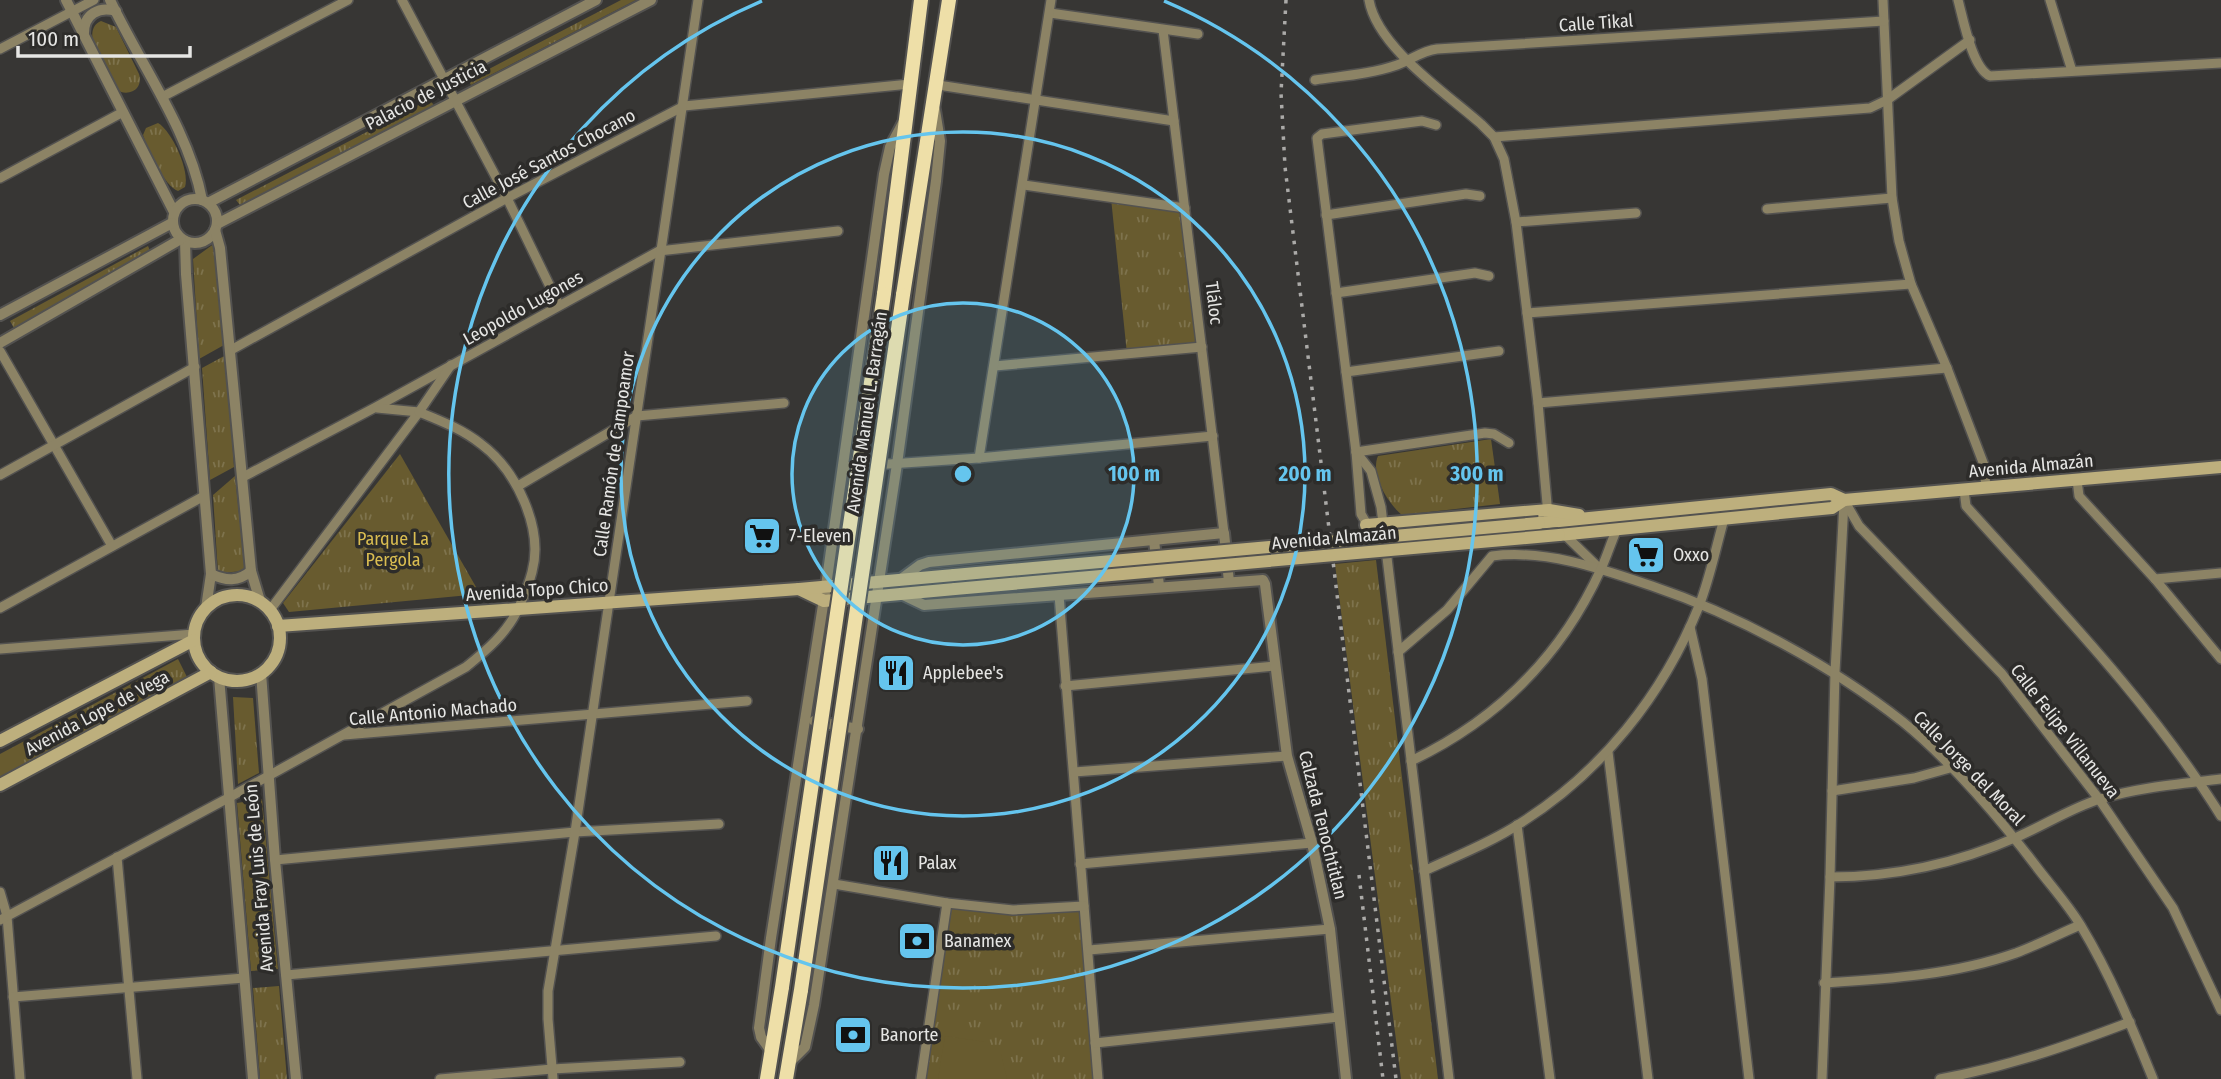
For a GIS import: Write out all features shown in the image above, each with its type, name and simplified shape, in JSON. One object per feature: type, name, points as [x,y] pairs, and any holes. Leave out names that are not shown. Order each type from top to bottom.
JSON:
[{"type":"highway","name":"Avenida Manuel L. Barragán","points":[[767,1079],[884,294],[922,0]]},
{"type":"highway","name":"Avenida Manuel L. Barragán","points":[[786,1079],[949,0]]},
{"type":"main road","name":"Avenida Almazán","points":[[824,601],[1562,535],[1832,508],[1844,500],[2221,467]]},
{"type":"main road","name":"Avenida Almazán","points":[[826,586],[1545,518],[1593,518],[1831,494],[1844,500]]},
{"type":"main road","points":[[1366,524],[1545,518]]},
{"type":"main road","name":"Avenida Topo Chico","points":[[278,626],[826,586]]},
{"type":"main road","name":"Avenida Topo Chico","points":[[799,589],[824,601]]},
{"type":"main road","points":[[241,595],[265,605],[278,626],[280,639],[271,664],[261,673],[247,679],[233,680],[215,674],[202,663],[196,652],[194,637],[197,620],[206,608],[222,597],[241,595]]},
{"type":"main road","name":"Avenida Lope de Vega","points":[[0,741],[194,637]]},
{"type":"main road","name":"Avenida Lope de Vega","points":[[0,785],[215,674]]},
{"type":"street","points":[[66,0],[167,196],[183,240],[211,574],[206,608]]},
{"type":"street","points":[[0,48],[94,0]]},
{"type":"street","points":[[110,0],[162,97],[205,201],[215,212],[231,350],[251,571],[265,605],[419,412],[452,365]]},
{"type":"street","points":[[162,97],[348,0]]},
{"type":"street","points":[[402,0],[507,198],[559,305]]},
{"type":"street","name":"Palacio de Justicia","points":[[205,201],[596,0]]},
{"type":"street","name":"Palacio de Justicia","points":[[216,227],[454,100],[652,0]]},
{"type":"street","name":"Calle Ramón de Campoamor","points":[[552,1074],[548,991],[575,832],[698,0]]},
{"type":"street","points":[[979,458],[1051,0]]},
{"type":"street","points":[[1369,0],[1377,25],[1389,42],[1494,137],[1503,159],[1516,222],[1538,403],[1545,518]]},
{"type":"street","points":[[1883,0],[1892,198],[1899,242],[1911,284],[1984,465],[1986,488]]},
{"type":"street","points":[[1958,0],[1970,40],[1984,73],[2002,77],[2221,63]]},
{"type":"street","points":[[2050,0],[2072,71]]},
{"type":"street","points":[[83,33],[86,20],[93,13],[106,9],[116,11]]},
{"type":"street","points":[[1050,13],[1198,34]]},
{"type":"street","name":"Calle Tikal","points":[[1315,80],[1386,68],[1419,53],[1437,49],[1884,21]]},
{"type":"street","name":"Tláloc","points":[[1163,30],[1213,436],[1228,582]]},
{"type":"street","points":[[1494,137],[1870,108],[1887,100],[1970,40]]},
{"type":"street","name":"Calle José Santos Chocano","points":[[231,350],[507,198],[684,106],[910,84]]},
{"type":"street","points":[[938,85],[1174,121]]},
{"type":"street","points":[[789,1063],[805,1047],[814,1005],[858,729],[938,167],[940,141],[934,106]]},
{"type":"street","points":[[0,178],[123,112]]},
{"type":"street","points":[[771,1051],[761,1037],[760,1017],[844,467],[884,174],[890,147],[907,116]]},
{"type":"street","points":[[1387,559],[1361,514],[1318,137],[1322,134],[1422,121],[1436,125]]},
{"type":"street","points":[[167,196],[179,198],[190,193],[198,179]]},
{"type":"street","points":[[1024,185],[1185,208]]},
{"type":"street","points":[[1326,215],[1466,194],[1480,196]]},
{"type":"street","points":[[0,315],[173,218],[183,202],[195,198],[205,201]]},
{"type":"street","points":[[1767,209],[1892,198]]},
{"type":"street","points":[[1516,222],[1636,213]]},
{"type":"street","points":[[0,343],[183,240],[199,243],[211,236],[216,227]]},
{"type":"street","name":"Leopoldo Lugones","points":[[243,477],[659,251],[838,231]]},
{"type":"street","points":[[1336,293],[1475,274],[1489,276]]},
{"type":"street","points":[[1527,313],[1911,284]]},
{"type":"street","points":[[995,366],[1202,347]]},
{"type":"street","points":[[0,351],[112,546]]},
{"type":"street","points":[[1346,372],[1500,351]]},
{"type":"street","points":[[0,475],[195,367]]},
{"type":"street","points":[[1538,403],[1947,368]]},
{"type":"street","points":[[518,486],[637,416],[783,402]]},
{"type":"street","points":[[339,736],[466,667],[490,648],[519,608],[533,570],[534,547],[525,502],[502,463],[482,444],[451,425],[419,412],[376,407]]},
{"type":"street","points":[[1356,453],[1485,433],[1494,434],[1509,443]]},
{"type":"street","points":[[844,467],[979,458],[1213,436]]},
{"type":"street","points":[[1356,453],[1371,471],[1381,507],[1449,1079]]},
{"type":"street","points":[[2077,480],[2079,496],[2155,579],[2221,659]]},
{"type":"street","points":[[1964,490],[1966,506],[2115,673],[2200,782],[2221,816]]},
{"type":"street","points":[[0,608],[204,496]]},
{"type":"street","points":[[1822,1079],[1835,673],[1844,500]]},
{"type":"street","name":"Calle Felipe Villanueva","points":[[1844,500],[1859,526],[2002,674],[2099,799],[2173,908],[2221,1010]]},
{"type":"street","points":[[1424,871],[1517,825],[1559,795],[1608,752],[1659,683],[1690,627],[1724,519]]},
{"type":"street","points":[[1411,761],[1471,729],[1533,673],[1571,625],[1601,569],[1617,529]]},
{"type":"street","points":[[901,579],[920,565],[929,562],[1224,533]]},
{"type":"street","points":[[1562,535],[1601,569]]},
{"type":"street","points":[[1154,540],[1159,586]]},
{"type":"street","name":"Calle Jorge del Moral","points":[[1398,652],[1447,610],[1492,556],[1531,555],[1601,569],[1700,602],[1835,673],[1904,723],[2015,838],[2080,925],[2130,1022],[2153,1079]]},
{"type":"street","points":[[211,574],[232,580],[251,571]]},
{"type":"street","points":[[2155,579],[2221,573]]},
{"type":"street","name":"Calzada Tenochtitlan","points":[[1228,582],[1263,580],[1287,756],[1312,843],[1330,929],[1346,1079]]},
{"type":"street","points":[[901,594],[924,605],[1228,582]]},
{"type":"street","points":[[1059,596],[1098,1079]]},
{"type":"street","points":[[1690,627],[1702,679],[1749,1079]]},
{"type":"street","points":[[0,649],[194,637]]},
{"type":"street","points":[[1065,686],[1274,666]]},
{"type":"street","name":"Avenida Fray Luis de León","points":[[261,673],[267,775],[296,1079]]},
{"type":"street","name":"Avenida Fray Luis de León","points":[[215,674],[230,797],[253,1079]]},
{"type":"street","name":"Calle Antonio Machado","points":[[3,918],[339,736],[747,701]]},
{"type":"street","points":[[805,720],[858,729]]},
{"type":"street","points":[[1608,752],[1648,1079]]},
{"type":"street","points":[[1074,772],[1287,756]]},
{"type":"street","points":[[1832,790],[1914,778],[1950,768]]},
{"type":"street","points":[[1830,877],[1895,873],[1946,862],[2015,838],[2099,799],[2147,788],[2221,779]]},
{"type":"street","points":[[275,859],[575,832],[719,824]]},
{"type":"street","points":[[1517,825],[1550,1079]]},
{"type":"street","points":[[1080,864],[1312,843]]},
{"type":"street","points":[[117,857],[137,1079]]},
{"type":"street","points":[[834,884],[947,903],[1013,910],[1084,906]]},
{"type":"street","points":[[0,892],[20,1079]]},
{"type":"street","points":[[921,1079],[947,903]]},
{"type":"street","points":[[1824,983],[1900,978],[1985,961],[2015,953],[2080,925]]},
{"type":"street","points":[[1089,950],[1330,929]]},
{"type":"street","points":[[286,975],[716,936]]},
{"type":"street","points":[[13,997],[244,978]]},
{"type":"street","points":[[1096,1043],[1339,1017]]},
{"type":"street","points":[[1940,1079],[2035,1057],[2130,1022]]},
{"type":"street","points":[[440,1079],[552,1074],[680,1062]]},
{"type":"green space","points":[[621,0],[636,0],[471,85],[468,80]]},
{"type":"green space","points":[[101,21],[116,27],[139,74],[140,83],[133,91],[125,93],[115,87],[96,52],[92,33]]},
{"type":"green space","points":[[430,99],[434,106],[240,205],[236,200]]},
{"type":"green space","points":[[158,123],[169,134],[185,171],[185,187],[178,191],[162,175],[143,135],[146,128]]},
{"type":"green space","points":[[1111,198],[1185,208],[1202,347],[1127,354]]},
{"type":"green space","points":[[215,243],[224,345],[199,359],[193,259]]},
{"type":"green space","points":[[148,246],[151,253],[14,328],[10,321]]},
{"type":"green space","points":[[226,355],[234,467],[210,480],[202,368]]},
{"type":"green space","points":[[1491,439],[1500,504],[1402,515],[1391,504],[1378,480],[1378,456]]},
{"type":"green space","name":"Parque La Pergola","points":[[400,454],[480,594],[289,612],[283,603]]},
{"type":"green space","points":[[235,476],[245,571],[218,573],[213,495]]},
{"type":"green space","points":[[1376,560],[1438,1079],[1401,1079],[1335,564]]},
{"type":"green space","points":[[178,659],[187,677],[0,781],[0,754]]},
{"type":"green space","points":[[233,697],[253,698],[259,773],[238,784]]},
{"type":"green space","points":[[262,799],[278,969],[251,971],[237,803]]},
{"type":"green space","points":[[947,903],[1013,910],[1084,906],[1098,1079],[921,1079]]},
{"type":"green space","points":[[279,986],[287,1079],[260,1079],[253,988]]},
{"type":"green space","points":[[945,1036],[986,1042],[1001,1054],[1007,1079],[938,1079]]},
{"type":"railway","points":[[1286,0],[1281,93],[1285,167],[1396,1079]]},
{"type":"railway","points":[[1359,875],[1383,1079]]},
{"type":"place","name":"7-Eleven","points":[[762,536]]},
{"type":"place","name":"Oxxo","points":[[1646,555]]},
{"type":"place","name":"Applebee's","points":[[896,673]]},
{"type":"place","name":"Palax","points":[[891,863]]},
{"type":"place","name":"Banamex","points":[[917,941]]},
{"type":"place","name":"Banorte","points":[[853,1035]]}]
